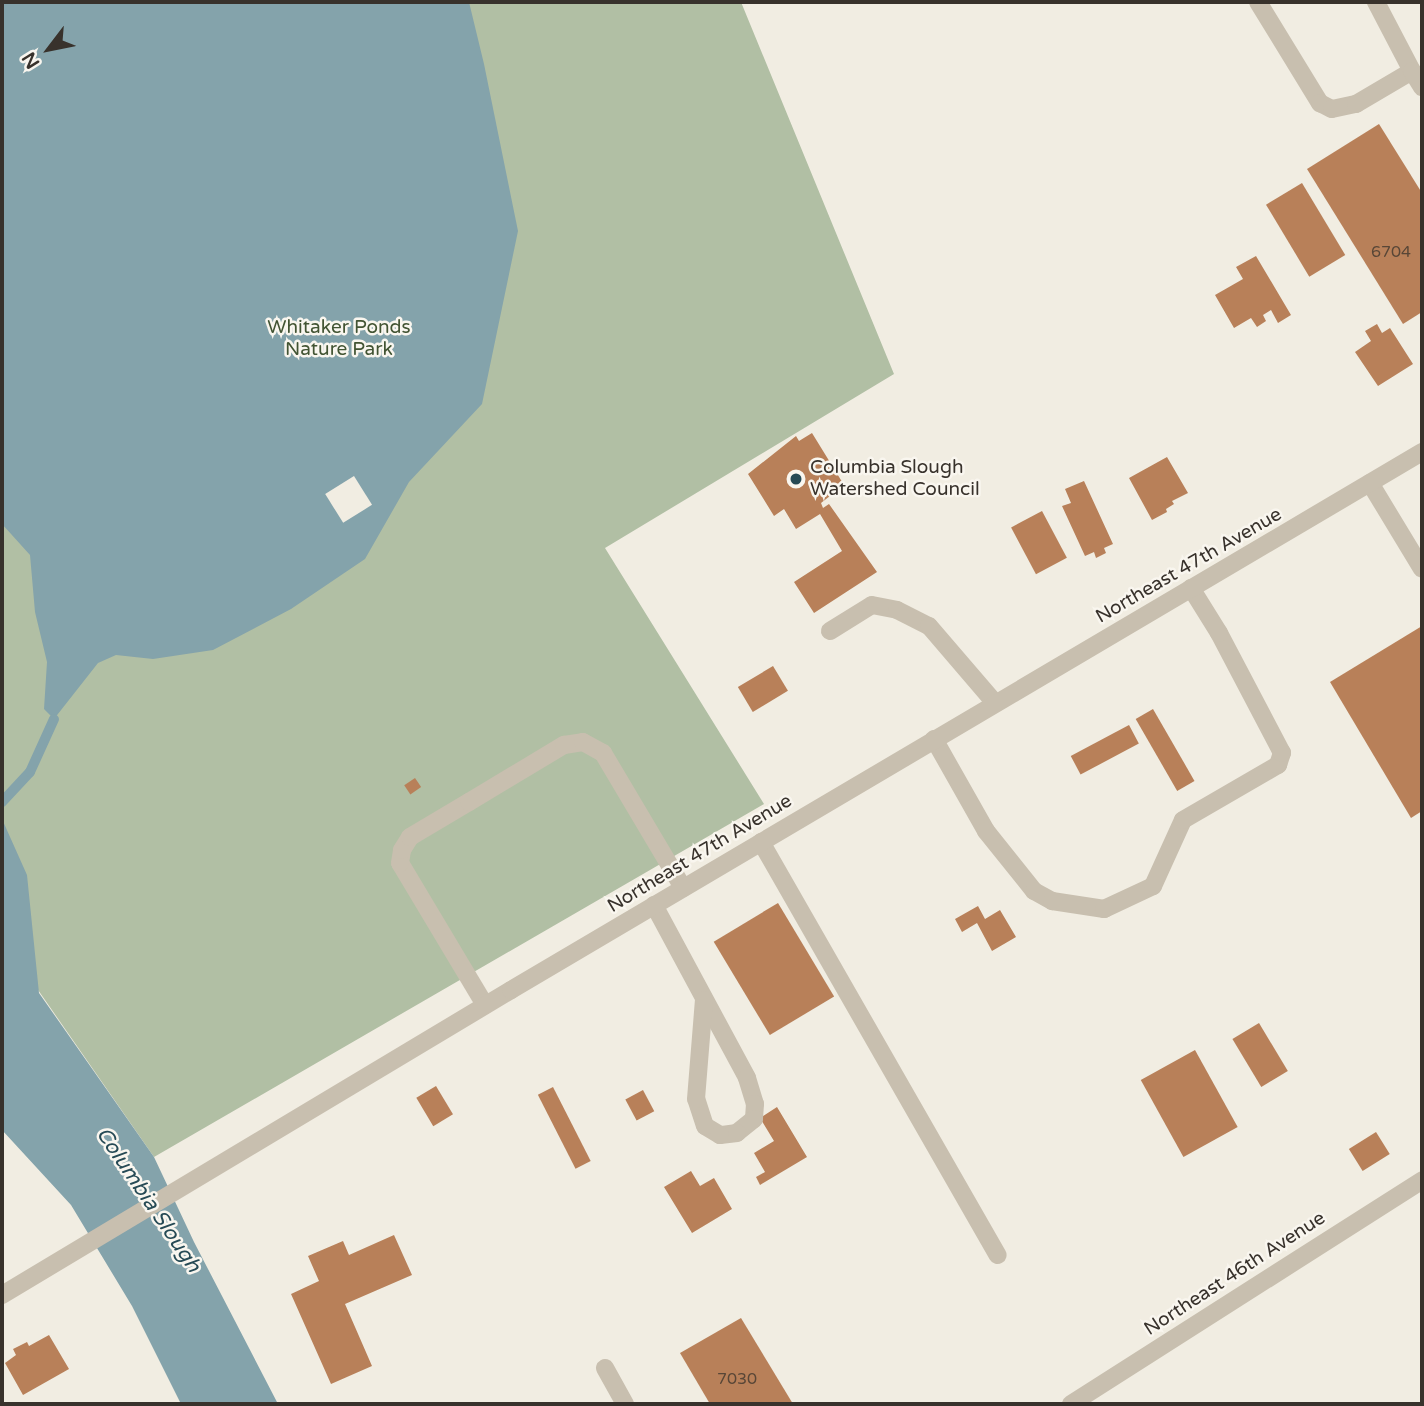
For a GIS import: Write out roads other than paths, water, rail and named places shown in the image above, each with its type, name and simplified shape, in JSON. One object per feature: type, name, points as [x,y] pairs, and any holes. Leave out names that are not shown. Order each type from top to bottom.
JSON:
[{"type":"street","points":[[1258,2],[1321,103],[1332,110],[1356,104],[1412,71]]},
{"type":"street","points":[[1376,2],[1422,88]]},
{"type":"street","name":"Northeast 47th Avenue","points":[[2,1295],[485,1005],[1422,452]]},
{"type":"street","points":[[1370,483],[1422,569]]},
{"type":"street","points":[[934,739],[986,831],[1034,891],[1052,901],[1104,909],[1153,886],[1183,820],[1278,765],[1282,753],[1219,633],[1191,588]]},
{"type":"street","points":[[830,631],[872,605],[897,610],[929,626],[995,703]]},
{"type":"street","points":[[485,1005],[400,863],[402,850],[410,837],[564,745],[583,742],[603,753],[683,888]]},
{"type":"street","points":[[761,842],[998,1255]]},
{"type":"street","points":[[654,905],[747,1078],[755,1104],[754,1119],[737,1133],[720,1135],[705,1126],[696,1099],[704,1000]]},
{"type":"street","name":"Northeast 46th Avenue","points":[[1071,1404],[1422,1180]]},
{"type":"street","points":[[605,1368],[625,1404]]},
{"type":"water","points":[[2,2],[469,2],[518,231],[482,404],[409,482],[365,559],[291,609],[213,650],[153,659],[116,655],[98,663],[54,719],[44,709],[47,662],[35,612],[30,555],[2,524]]},
{"type":"water","name":"Columbia Slough","points":[[2,819],[27,875],[39,993],[154,1157],[194,1242],[278,1404],[181,1404],[132,1306],[71,1205],[2,1130]]},
{"type":"waterway","points":[[2,802],[30,772],[54,719]]},
{"type":"place","name":"Columbia Slough Watershed Council","points":[[796,479]]},
{"type":"park label","name":"Whitaker Ponds Nature Park","points":[[339,339]]}]
